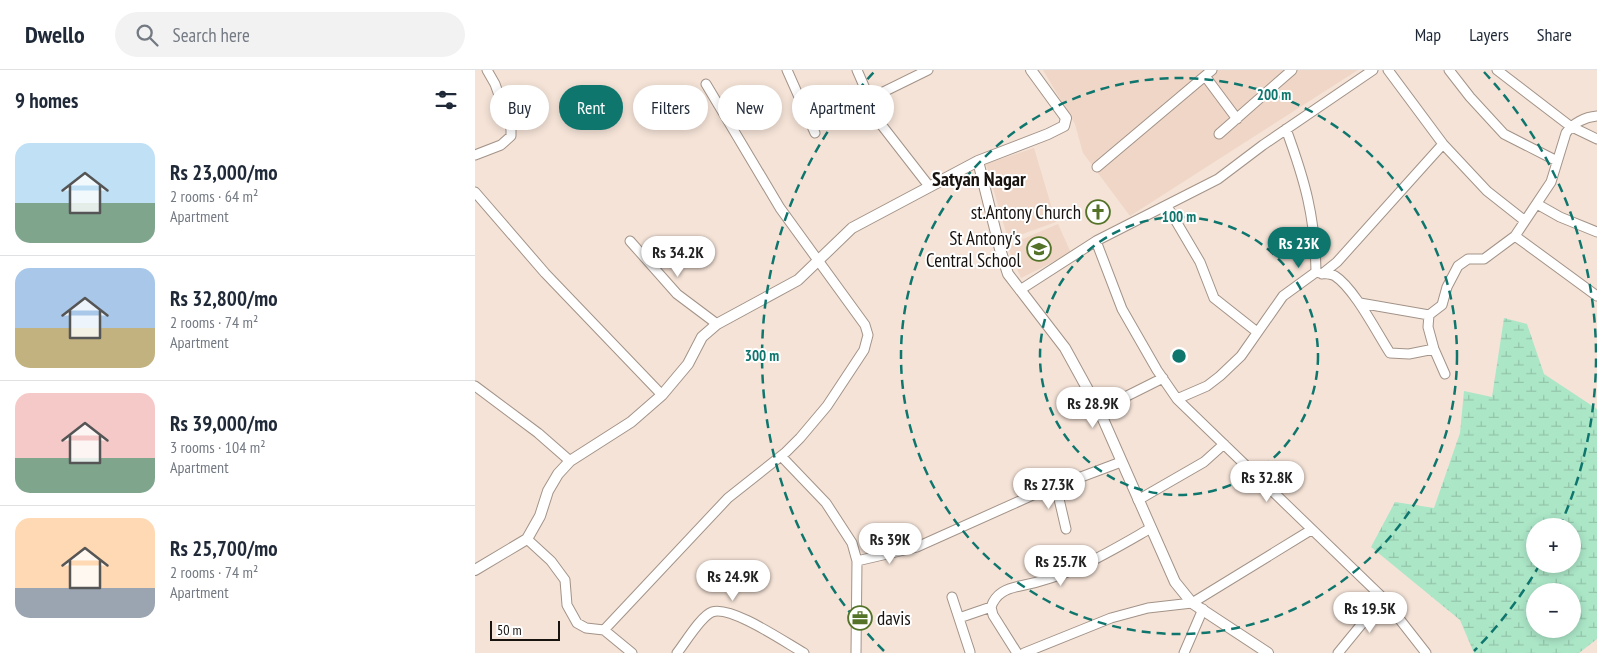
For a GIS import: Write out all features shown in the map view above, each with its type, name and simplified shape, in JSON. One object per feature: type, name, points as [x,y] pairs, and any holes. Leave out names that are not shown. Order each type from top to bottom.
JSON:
[{"type":"street","points":[[475,155],[501,145],[511,136],[511,129],[495,84],[487,70]]},
{"type":"street","points":[[787,70],[815,133]]},
{"type":"street","points":[[857,70],[863,85]]},
{"type":"street","points":[[475,570],[527,539],[539,516],[548,491],[558,474],[570,461],[609,437],[662,396],[687,364],[702,337],[717,324],[798,280],[852,228],[978,161],[1064,126],[1066,118],[1031,70]]},
{"type":"street","points":[[1097,167],[1212,70]]},
{"type":"street","points":[[1219,134],[1292,70]]},
{"type":"street","points":[[1021,290],[1096,240],[1218,179],[1373,70]]},
{"type":"street","points":[[1388,70],[1443,144],[1487,191],[1525,221]]},
{"type":"street","points":[[1449,70],[1470,97],[1504,134],[1557,161]]},
{"type":"street","points":[[1497,70],[1571,126],[1597,139]]},
{"type":"street","points":[[894,86],[922,71]]},
{"type":"street","points":[[1205,76],[1237,119]]},
{"type":"street","points":[[604,630],[728,498],[781,456],[800,438],[827,406],[864,350],[868,335],[865,325],[780,208],[706,84]]},
{"type":"street","points":[[1359,303],[1429,315],[1442,305],[1450,281],[1459,266],[1468,259],[1484,259],[1515,236],[1551,182],[1566,133],[1571,126],[1590,117],[1597,116]]},
{"type":"street","points":[[1287,129],[1312,210],[1319,273]]},
{"type":"street","points":[[886,130],[929,186]]},
{"type":"street","points":[[1177,399],[1207,386],[1241,356],[1283,296],[1337,262],[1443,144]]},
{"type":"street","points":[[978,161],[999,249],[1008,274],[1065,348],[1099,410],[1175,582],[1192,603],[1262,651]]},
{"type":"street","points":[[475,192],[545,273],[662,396]]},
{"type":"street","points":[[1537,204],[1560,217],[1597,232]]},
{"type":"street","points":[[1167,206],[1201,262],[1213,298],[1257,332]]},
{"type":"street","points":[[1515,236],[1597,296]]},
{"type":"street","points":[[1096,240],[1122,309],[1177,399],[1383,598],[1427,653]]},
{"type":"street","points":[[630,241],[677,294],[717,324]]},
{"type":"street","points":[[1319,273],[1333,275],[1359,303],[1390,353],[1400,354],[1434,349]]},
{"type":"street","points":[[1429,315],[1428,327],[1434,349],[1445,374]]},
{"type":"street","points":[[1099,410],[1163,378]]},
{"type":"street","points":[[475,386],[538,433],[570,461]]},
{"type":"street","points":[[1138,500],[1204,462],[1225,444]]},
{"type":"street","points":[[781,456],[826,503],[852,543],[857,561],[856,653]]},
{"type":"street","points":[[857,561],[917,547],[1056,486],[1121,462]]},
{"type":"street","points":[[1056,486],[1066,530]]},
{"type":"street","points":[[1017,653],[993,615],[991,607],[993,601],[1007,589],[1033,584],[1075,571],[1151,528]]},
{"type":"street","points":[[1024,653],[1111,618],[1148,608],[1192,603],[1311,530]]},
{"type":"street","points":[[527,539],[551,561],[565,580],[567,605],[577,623],[586,628],[604,630],[632,653]]},
{"type":"street","points":[[951,597],[970,652]]},
{"type":"street","points":[[1338,653],[1383,598]]},
{"type":"street","points":[[959,618],[991,607]]},
{"type":"street","points":[[1184,653],[1203,609]]},
{"type":"street","points":[[677,653],[705,618],[712,612],[722,611],[751,623],[803,653]]},
{"type":"shaded area","points":[[1043,70],[1358,70],[1130,216],[1083,153],[1075,124]]},
{"type":"shaded area","points":[[1034,148],[1056,222],[1008,239],[986,164]]},
{"type":"shaded area","name":"St Antony's Central School","points":[[1058,224],[1071,253],[1021,278],[1007,246]]},
{"type":"green space","points":[[1504,318],[1527,324],[1544,374],[1597,409],[1597,639],[1579,653],[1474,653],[1460,620],[1371,547],[1395,502],[1434,508],[1460,433],[1464,391],[1492,397]]},
{"type":"place","name":"st.Antony Church","points":[[1098,212]]},
{"type":"place","name":"St Antony's Central School","points":[[1039,249]]},
{"type":"place","name":"davis","points":[[860,618]]},
{"type":"district","name":"Satyan Nagar","points":[[979,179]]}]
